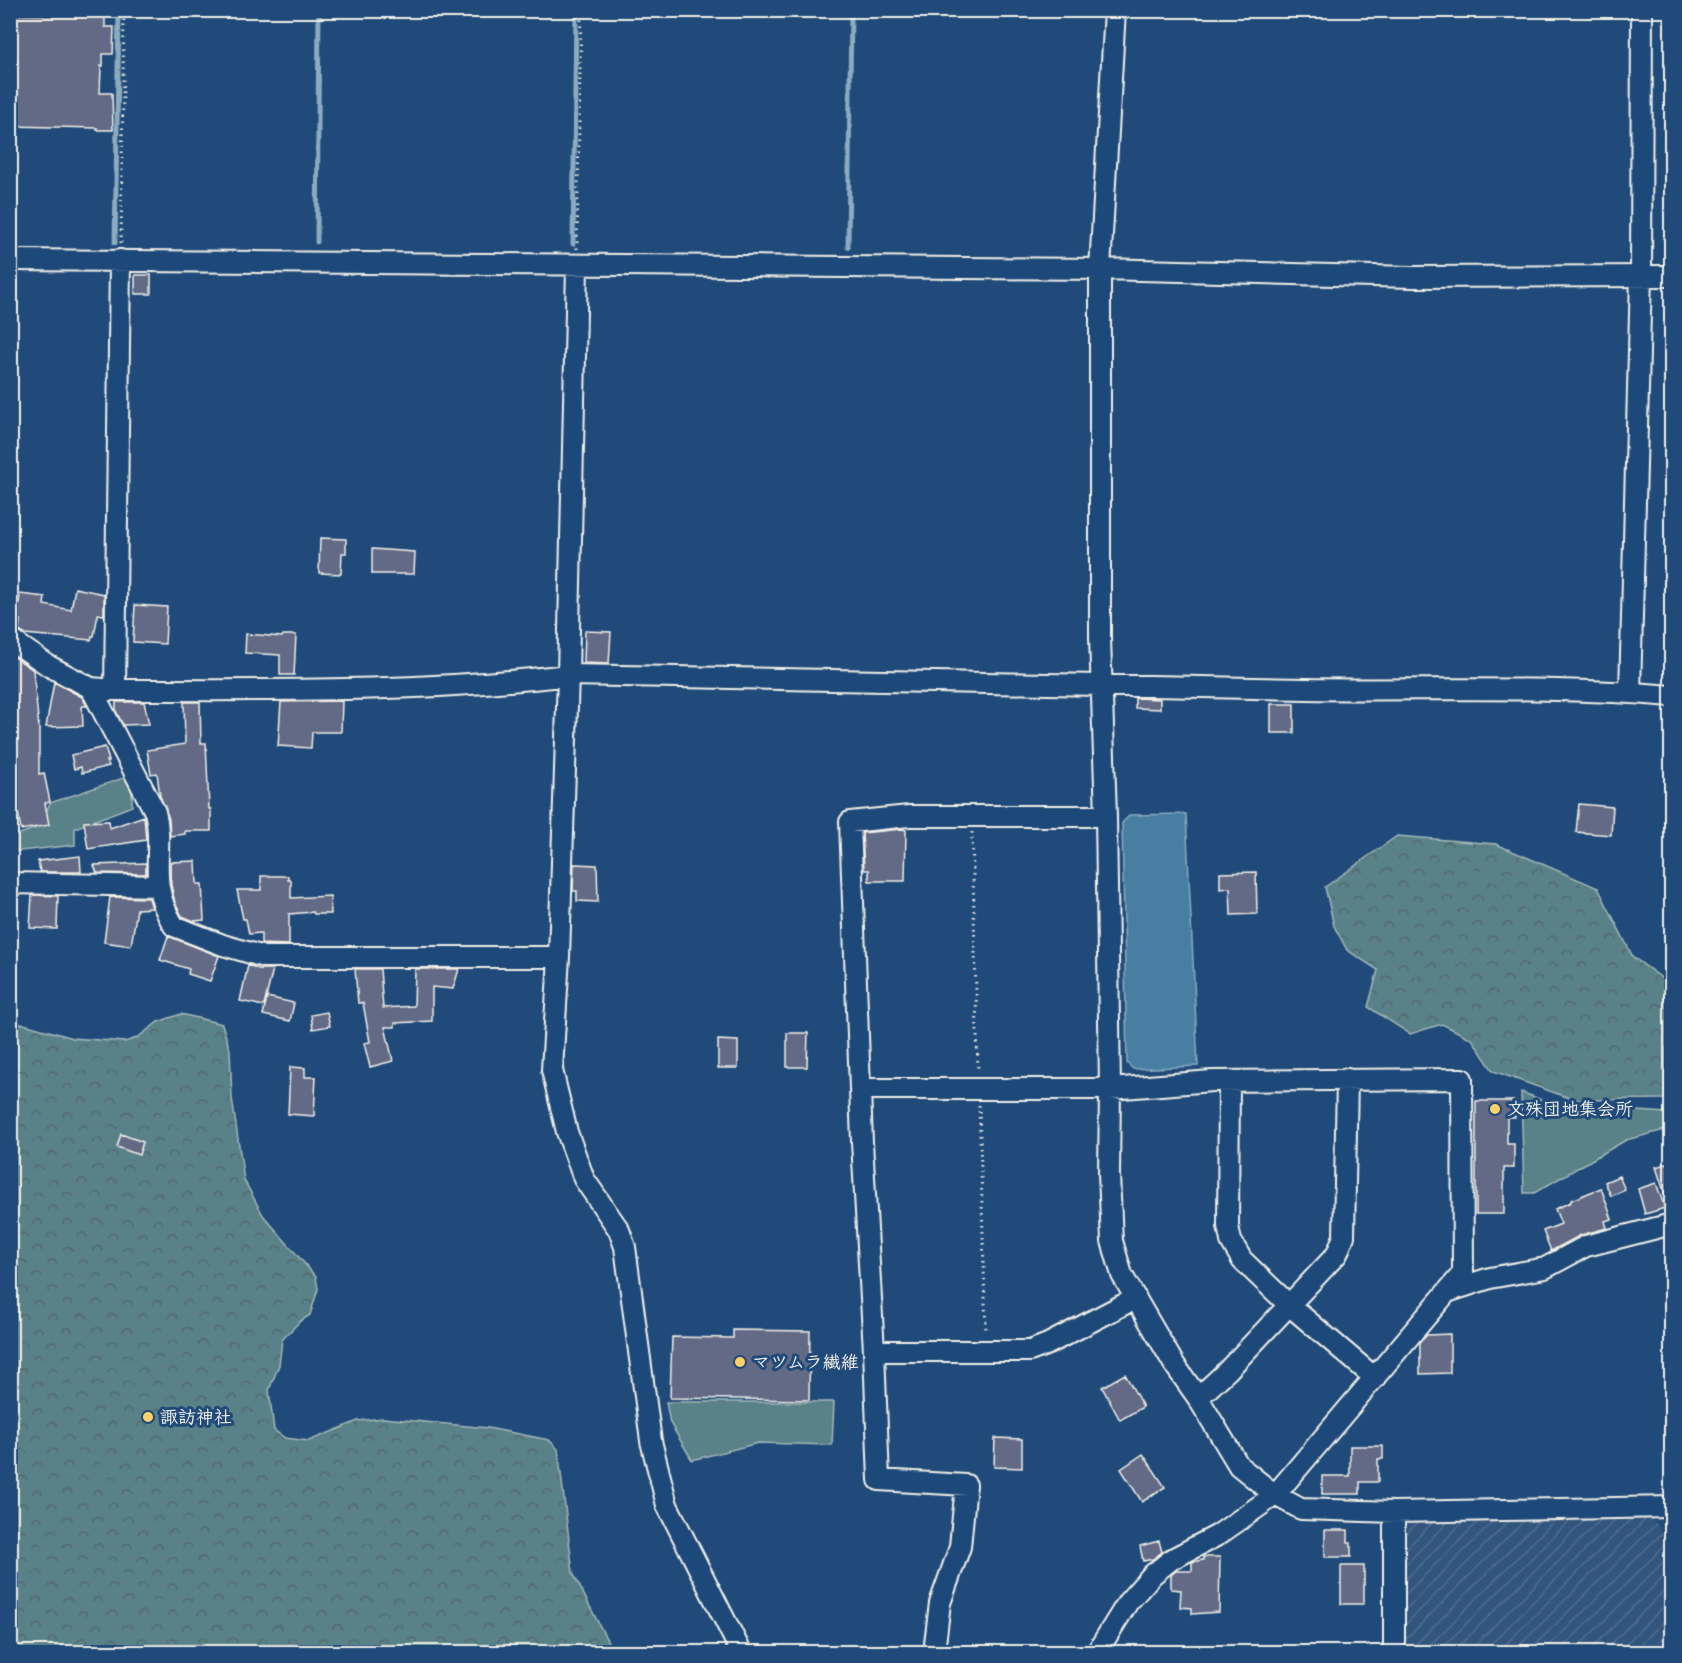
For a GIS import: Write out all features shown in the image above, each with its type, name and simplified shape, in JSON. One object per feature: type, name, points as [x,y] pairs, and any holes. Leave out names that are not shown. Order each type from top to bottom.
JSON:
[{"type":"street","points":[[1114,10],[1100,269],[1102,685],[1110,1089],[1109,1174],[1112,1241],[1122,1275],[1174,1364],[1198,1398],[1239,1466],[1275,1494],[1301,1509],[1394,1512],[1671,1507]]},
{"type":"street","points":[[1630,692],[1641,275],[1642,10]]},
{"type":"street","points":[[10,260],[1100,269],[1413,277],[1671,276]]},
{"type":"street","points":[[116,690],[120,260]]},
{"type":"street","points":[[577,266],[568,675],[559,957],[552,1070],[567,1131],[584,1179],[619,1230],[626,1247],[651,1442],[667,1505],[741,1653]]},
{"type":"street","points":[[10,639],[50,666],[91,688],[116,690],[368,688],[508,682],[568,675],[1630,692],[1671,696]]},
{"type":"street","points":[[91,688],[155,812],[159,825],[159,886],[164,909],[174,926],[223,945],[264,957],[559,957]]},
{"type":"street","points":[[934,1653],[940,1603],[960,1547],[966,1485],[879,1480],[862,1142],[850,822],[909,816],[1106,816]]},
{"type":"street","points":[[11,889],[159,886]]},
{"type":"street","points":[[1198,1398],[1228,1370],[1337,1254],[1344,1236],[1347,1079]]},
{"type":"street","points":[[861,1089],[1110,1089],[1229,1081],[1462,1079],[1463,1273],[1275,1494],[1218,1535],[1172,1559],[1152,1575],[1128,1602],[1097,1653]]},
{"type":"street","points":[[1229,1081],[1228,1226],[1231,1241],[1242,1260],[1289,1305],[1375,1378]]},
{"type":"street","points":[[1445,1293],[1490,1278],[1545,1268],[1586,1246],[1671,1224]]},
{"type":"street","points":[[874,1351],[1030,1351],[1136,1298]]},
{"type":"street","points":[[1394,1512],[1394,1653]]},
{"type":"path","points":[[120,260],[124,10]]},
{"type":"path","points":[[577,266],[581,10]]},
{"type":"shaded area","points":[[1186,814],[1198,1066],[1133,1069],[1127,1063],[1122,823],[1130,815]]},
{"type":"shaded area","points":[[1648,1517],[1662,1532],[1663,1652],[1402,1652],[1399,1518]]},
{"type":"green space","points":[[132,775],[132,806],[75,828],[75,845],[11,852],[11,837],[39,827],[50,803]]},
{"type":"green space","points":[[1397,836],[1496,844],[1598,888],[1633,957],[1671,985],[1671,1048],[1666,1048],[1665,1099],[1575,1100],[1493,1071],[1472,1039],[1442,1024],[1410,1034],[1368,1007],[1378,970],[1347,950],[1334,926],[1325,887]]},
{"type":"green space","points":[[181,1014],[222,1024],[230,1050],[232,1098],[244,1180],[263,1215],[316,1277],[318,1289],[310,1315],[299,1322],[282,1340],[279,1365],[269,1390],[274,1430],[285,1438],[309,1441],[358,1421],[383,1418],[488,1428],[549,1440],[558,1449],[573,1573],[613,1652],[11,1652],[11,1024],[24,1024],[73,1038],[125,1042],[137,1038],[158,1022]]},
{"type":"green space","points":[[1521,1092],[1555,1105],[1666,1113],[1669,1129],[1626,1140],[1534,1193],[1524,1193]]},
{"type":"green space","points":[[666,1402],[834,1402],[832,1445],[758,1443],[692,1460],[670,1423]]},
{"type":"building","points":[[10,14],[105,16],[105,27],[114,27],[113,54],[103,54],[100,93],[112,93],[113,130],[10,126]]},
{"type":"building","points":[[135,275],[151,275],[151,294],[135,294]]},
{"type":"building","points":[[320,538],[346,539],[346,553],[342,553],[341,574],[319,573]]},
{"type":"building","points":[[372,549],[415,552],[414,574],[372,574]]},
{"type":"building","points":[[75,588],[104,594],[104,615],[98,614],[94,636],[91,640],[24,634],[19,631],[20,620],[17,620],[20,594],[45,597],[44,605],[71,610]]},
{"type":"building","points":[[135,605],[167,607],[165,644],[133,642]]},
{"type":"building","points":[[585,631],[611,632],[609,664],[584,663]]},
{"type":"building","points":[[246,634],[282,637],[283,635],[296,635],[294,675],[280,675],[280,655],[245,653]]},
{"type":"building","points":[[10,654],[33,670],[39,728],[39,774],[44,773],[50,802],[45,803],[49,825],[21,830],[12,779],[14,779],[13,752],[10,752]]},
{"type":"building","points":[[54,682],[82,697],[87,706],[82,706],[83,726],[46,727]]},
{"type":"building","points":[[1135,698],[1160,699],[1160,709],[1135,708]]},
{"type":"building","points":[[342,701],[341,732],[312,732],[311,748],[278,746],[281,702]]},
{"type":"building","points":[[116,702],[144,702],[149,724],[123,725],[116,711]]},
{"type":"building","points":[[184,702],[200,702],[201,743],[206,743],[211,831],[185,831],[185,834],[170,836],[169,819],[160,796],[157,773],[151,774],[147,750],[185,744]]},
{"type":"building","points":[[1271,704],[1294,704],[1294,733],[1271,733]]},
{"type":"building","points":[[105,747],[109,766],[82,773],[81,767],[74,769],[71,755]]},
{"type":"building","points":[[1579,804],[1613,807],[1611,835],[1576,832]]},
{"type":"building","points":[[144,816],[146,840],[88,849],[84,822],[109,821],[110,828]]},
{"type":"building","points":[[906,830],[905,881],[869,881],[869,870],[864,870],[862,833]]},
{"type":"building","points":[[80,856],[81,872],[40,872],[38,861]]},
{"type":"building","points":[[196,861],[197,884],[202,884],[204,920],[194,921],[182,916],[175,903],[170,862]]},
{"type":"building","points":[[146,863],[146,874],[97,873],[94,865]]},
{"type":"building","points":[[574,864],[597,865],[598,902],[577,901],[577,891],[573,891]]},
{"type":"building","points":[[1256,872],[1257,914],[1231,915],[1230,888],[1220,889],[1220,873]]},
{"type":"building","points":[[261,876],[288,876],[288,880],[291,880],[291,898],[330,896],[331,914],[314,914],[313,912],[289,914],[289,945],[261,944],[261,933],[249,934],[246,919],[243,919],[237,890],[261,890]]},
{"type":"building","points":[[32,895],[58,896],[57,929],[30,928]]},
{"type":"building","points":[[110,897],[149,898],[152,908],[137,909],[131,946],[104,942]]},
{"type":"building","points":[[168,936],[219,956],[210,981],[188,974],[189,969],[160,960]]},
{"type":"building","points":[[248,965],[261,970],[273,969],[264,1006],[240,1001]]},
{"type":"building","points":[[355,969],[380,969],[383,1008],[414,1006],[415,969],[459,969],[453,989],[432,987],[432,1021],[395,1023],[395,1027],[385,1027],[393,1061],[370,1067],[364,1043],[370,1042],[363,1003],[358,1003]]},
{"type":"building","points":[[267,997],[294,1003],[290,1021],[263,1015]]},
{"type":"building","points":[[327,1012],[330,1026],[313,1029],[311,1015]]},
{"type":"building","points":[[787,1033],[808,1033],[807,1067],[787,1067]]},
{"type":"building","points":[[718,1040],[738,1041],[738,1068],[718,1068]]},
{"type":"building","points":[[290,1067],[305,1068],[305,1077],[316,1077],[314,1116],[288,1114]]},
{"type":"building","points":[[1476,1101],[1515,1101],[1515,1117],[1507,1117],[1507,1144],[1514,1144],[1514,1168],[1504,1168],[1504,1214],[1476,1214]]},
{"type":"building","points":[[121,1134],[143,1142],[139,1155],[117,1147]]},
{"type":"building","points":[[1671,1162],[1671,1206],[1669,1207],[1656,1167]]},
{"type":"building","points":[[1619,1176],[1625,1190],[1611,1196],[1605,1182]]},
{"type":"building","points":[[1656,1183],[1665,1208],[1645,1214],[1638,1189]]},
{"type":"building","points":[[1601,1188],[1612,1219],[1605,1221],[1607,1228],[1581,1235],[1551,1251],[1543,1231],[1561,1224],[1555,1209]]},
{"type":"building","name":"マツムラ繊維","points":[[733,1330],[810,1331],[809,1400],[670,1398],[672,1337],[733,1338]]},
{"type":"building","points":[[1450,1334],[1450,1373],[1420,1374],[1420,1342],[1427,1335]]},
{"type":"building","points":[[1125,1374],[1143,1407],[1120,1420],[1102,1387]]},
{"type":"building","points":[[995,1438],[1022,1439],[1022,1468],[994,1467]]},
{"type":"building","points":[[1350,1446],[1383,1446],[1383,1459],[1378,1459],[1378,1482],[1360,1482],[1360,1494],[1322,1494],[1322,1476],[1350,1476]]},
{"type":"building","points":[[1143,1454],[1165,1487],[1142,1502],[1121,1469]]},
{"type":"building","points":[[1325,1530],[1348,1530],[1351,1557],[1325,1557]]},
{"type":"building","points":[[1159,1541],[1162,1552],[1153,1559],[1143,1561],[1140,1546]]},
{"type":"building","points":[[1203,1557],[1220,1557],[1219,1612],[1192,1614],[1192,1608],[1180,1607],[1181,1590],[1171,1589],[1171,1575],[1176,1571],[1192,1571],[1192,1562],[1203,1560]]},
{"type":"building","points":[[1341,1566],[1364,1566],[1364,1604],[1341,1604]]},
{"type":"waterway","points":[[115,243],[119,10]]},
{"type":"waterway","points":[[317,242],[319,10]]},
{"type":"waterway","points":[[573,244],[576,10]]},
{"type":"waterway","points":[[848,247],[851,10]]},
{"type":"place","name":"文殊団地集会所","points":[[1495,1109]]},
{"type":"place","name":"マツムラ繊維","points":[[740,1362]]},
{"type":"place","name":"諏訪神社","points":[[148,1417]]}]
